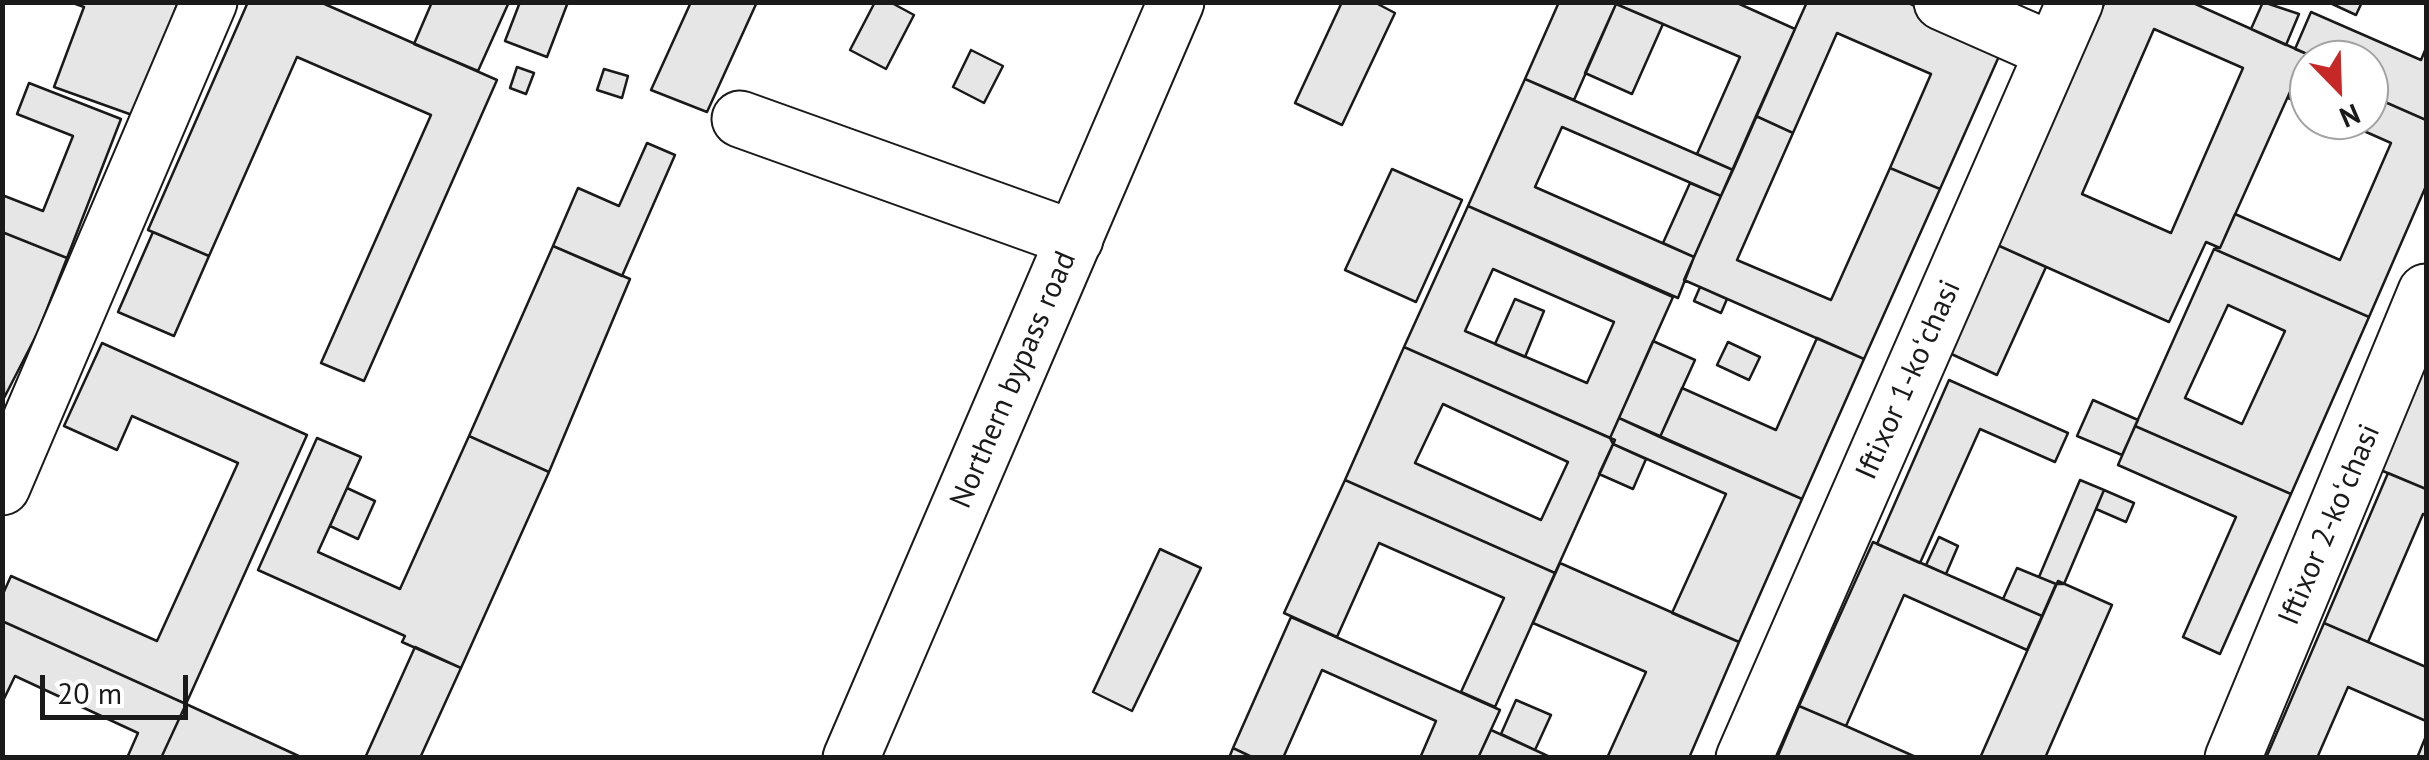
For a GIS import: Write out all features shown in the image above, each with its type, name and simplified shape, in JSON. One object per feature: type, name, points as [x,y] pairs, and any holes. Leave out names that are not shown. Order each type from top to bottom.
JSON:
[{"type":"street","points":[[2,487],[209,2]]},
{"type":"street","name":"Northern bypass road","points":[[851,758],[1176,2]]},
{"type":"street","points":[[1942,2],[2064,27]]},
{"type":"street","name":"Iftixor 1-koʻchasi","points":[[1744,758],[2064,27]]},
{"type":"street","points":[[740,119],[1074,239]]},
{"type":"street","name":"Iftixor 2-koʻchasi","points":[[2233,758],[2426,292]]},
{"type":"building","points":[[70,2],[178,2],[135,116],[54,87],[84,7]]},
{"type":"building","points":[[248,2],[320,2],[497,80],[364,381],[321,363],[431,115],[297,57],[209,256],[148,230]]},
{"type":"building","points":[[432,2],[509,2],[478,71],[414,44]]},
{"type":"building","points":[[520,2],[568,2],[547,57],[505,41]]},
{"type":"building","points":[[691,2],[757,2],[707,112],[651,90]]},
{"type":"building","points":[[875,2],[890,2],[914,15],[886,69],[850,50]]},
{"type":"building","points":[[1342,2],[1374,2],[1395,13],[1342,125],[1295,103]]},
{"type":"building","points":[[1559,2],[1735,2],[1795,29],[1733,170],[1697,154],[1740,57],[1616,4],[1574,100],[1525,79]]},
{"type":"building","points":[[1807,2],[1906,2],[2004,45],[1940,189],[1890,168],[1931,74],[1837,33],[1793,133],[1756,116]]},
{"type":"building","points":[[2105,2],[2191,2],[2289,46],[2289,94],[2220,248],[2206,242],[2169,322],[1995,244]],"holes":[[[2154,29],[2243,68],[2171,233],[2082,194]]]},
{"type":"building","points":[[2263,2],[2299,14],[2286,45],[2251,29]]},
{"type":"building","points":[[2328,2],[2362,2],[2356,15]]},
{"type":"building","points":[[1616,4],[1663,24],[1632,94],[1585,73]]},
{"type":"building","points":[[2311,12],[2375,40],[2299,40]]},
{"type":"building","points":[[2389,46],[2421,60],[2426,48],[2426,120],[2389,104]]},
{"type":"building","points":[[971,50],[1003,66],[984,103],[953,87]]},
{"type":"building","points":[[517,67],[534,73],[526,94],[510,88]]},
{"type":"building","points":[[604,69],[628,76],[622,98],[597,90]]},
{"type":"building","points":[[1525,79],[1733,170],[1721,196],[1562,127],[1535,187],[1694,257],[1678,298],[1468,206]]},
{"type":"building","points":[[29,83],[121,119],[67,258],[2,232],[2,195],[43,211],[73,136],[17,114]]},
{"type":"building","points":[[2389,104],[2426,120],[2426,186],[2369,317],[2214,249],[2220,248],[2235,214],[2340,260],[2391,143],[2384,140],[2389,140]]},
{"type":"building","points":[[1756,116],[1793,133],[1737,260],[1831,300],[1890,168],[1940,189],[1864,359],[1684,280]]},
{"type":"building","points":[[647,143],[675,155],[622,276],[553,246],[578,188],[619,206]]},
{"type":"building","points":[[1392,169],[1462,200],[1416,302],[1345,270]]},
{"type":"building","points":[[1690,183],[1721,196],[1694,257],[1663,243]]},
{"type":"building","points":[[1468,206],[1673,297],[1610,438],[1404,347]],"holes":[[[1493,269],[1614,322],[1587,383],[1465,331]]]},
{"type":"building","points":[[2,232],[67,258],[38,332],[4,398]]},
{"type":"building","points":[[153,232],[209,256],[174,336],[118,312]]},
{"type":"building","points":[[1995,244],[2046,267],[1997,375],[1947,352]]},
{"type":"building","points":[[553,246],[630,279],[549,472],[469,436]]},
{"type":"building","points":[[2214,249],[2369,317],[2291,494],[2135,426]],"holes":[[[2228,305],[2285,331],[2242,424],[2185,398]]]},
{"type":"building","points":[[1700,287],[1727,299],[1721,313],[1694,301]]},
{"type":"building","points":[[1515,299],[1544,311],[1525,357],[1495,344]]},
{"type":"building","points":[[1817,338],[1864,359],[1802,499],[1660,437],[1682,388],[1776,430]]},
{"type":"building","points":[[1653,341],[1695,360],[1660,437],[1619,418]]},
{"type":"building","points":[[1728,342],[1760,357],[1749,380],[1717,365]]},
{"type":"building","points":[[102,343],[307,435],[186,704],[2,621],[2,596],[11,576],[157,641],[238,463],[132,416],[117,450],[64,426]]},
{"type":"building","points":[[1404,347],[1615,440],[1555,573],[1345,480]],"holes":[[[1443,404],[1568,462],[1541,520],[1415,463]]]},
{"type":"building","points":[[2426,356],[2426,489],[2378,469]]},
{"type":"building","points":[[1949,380],[2068,433],[2055,462],[1980,429],[1920,563],[1877,544]]},
{"type":"building","points":[[2093,400],[2138,420],[2122,455],[2077,436]]},
{"type":"building","points":[[1619,418],[1802,499],[1739,642],[1672,613],[1726,494],[1613,444],[1610,438]]},
{"type":"building","points":[[2135,426],[2291,494],[2220,654],[2183,637],[2236,517],[2118,465]]},
{"type":"building","points":[[469,436],[549,472],[461,668],[402,642],[405,636],[258,570],[317,438],[361,457],[318,552],[400,589]]},
{"type":"building","points":[[1613,444],[1646,459],[1633,489],[1599,474]]},
{"type":"building","points":[[2388,473],[2426,489],[2426,515],[2423,514],[2368,642],[2324,623]]},
{"type":"building","points":[[1345,480],[1555,573],[1495,707],[1461,692],[1504,598],[1379,543],[1337,637],[1284,613]]},
{"type":"building","points":[[2080,480],[2104,490],[2064,584],[2056,584],[2039,577]]},
{"type":"building","points":[[347,488],[375,501],[358,539],[330,526]]},
{"type":"building","points":[[2104,490],[2134,503],[2126,522],[2096,509]]},
{"type":"building","points":[[1939,537],[1958,546],[1946,574],[1926,565]]},
{"type":"building","points":[[1873,542],[2042,616],[2027,650],[1904,595],[1846,726],[1799,706]]},
{"type":"building","points":[[1160,549],[1201,568],[1132,711],[1093,692]]},
{"type":"building","points":[[1560,563],[1739,642],[1689,758],[1607,758],[1646,672],[1533,623]]},
{"type":"building","points":[[2017,568],[2056,584],[2042,616],[2003,599]]},
{"type":"building","points":[[2058,581],[2112,605],[2045,758],[1980,758]]},
{"type":"building","points":[[1291,617],[1500,710],[1478,758],[1420,758],[1436,721],[1322,670],[1283,758],[1254,758],[1233,748]]},
{"type":"building","points":[[2,621],[186,704],[161,758],[127,758],[138,733],[15,676],[2,703]]},
{"type":"building","points":[[2324,623],[2426,667],[2426,721],[2348,687],[2317,758],[2266,758]]},
{"type":"building","points":[[415,647],[461,668],[420,758],[365,758]]},
{"type":"building","points":[[1516,700],[1551,715],[1535,750],[1501,734]]},
{"type":"building","points":[[186,704],[303,758],[161,758]]},
{"type":"building","points":[[1799,706],[1846,726],[1918,758],[1777,758]]},
{"type":"building","points":[[1491,730],[1535,750],[1552,758],[1478,758]]},
{"type":"building","points":[[2426,736],[2426,758],[2417,758]]},
{"type":"building","points":[[1233,748],[1254,758],[1229,758]]}]
